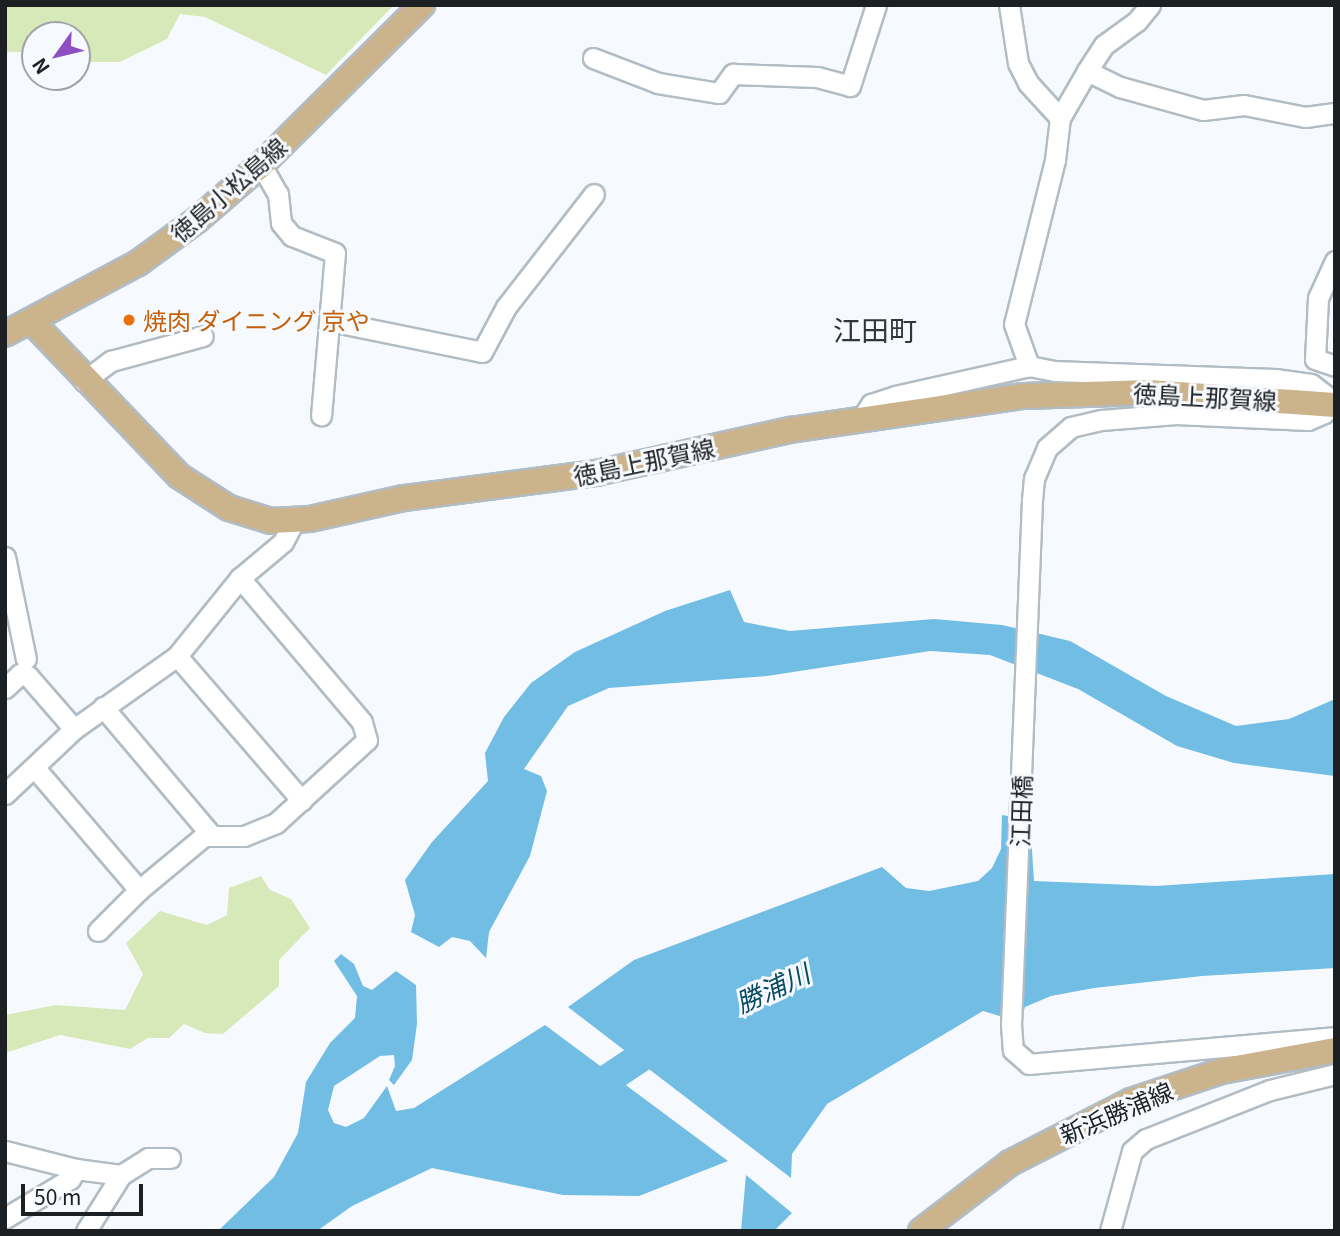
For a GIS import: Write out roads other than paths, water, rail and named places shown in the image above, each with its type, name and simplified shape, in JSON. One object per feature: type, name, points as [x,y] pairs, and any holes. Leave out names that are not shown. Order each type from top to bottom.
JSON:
[{"type":"main road","name":"徳島小松島線","points":[[5,334],[138,263],[261,165],[413,9]]},
{"type":"main road","name":"徳島上那賀線","points":[[31,321],[84,381],[203,494],[251,517],[294,521],[404,498],[596,473],[862,418],[1011,397],[1093,393],[1331,404]]},
{"type":"main road","name":"新浜勝浦線","points":[[922,1231],[1010,1163],[1131,1101],[1220,1071],[1335,1050]]},
{"type":"street","points":[[593,58],[658,83],[719,93],[733,74],[817,77],[850,86],[876,5]]},
{"type":"street","points":[[1009,5],[1018,63],[1028,83],[1060,118]]},
{"type":"street","points":[[1029,366],[1014,324],[1055,160],[1060,118],[1104,45],[1137,21],[1150,5]]},
{"type":"street","points":[[1087,71],[1120,87],[1203,110],[1244,105],[1305,117],[1335,113]]},
{"type":"street","points":[[261,165],[278,194],[281,223],[292,236],[335,253],[321,415]]},
{"type":"street","points":[[330,321],[482,352],[506,307],[594,194]]},
{"type":"street","points":[[1335,261],[1318,298],[1315,359],[1335,366]]},
{"type":"street","points":[[84,381],[111,361],[203,336]]},
{"type":"street","points":[[862,418],[871,404],[895,396],[1029,366],[1054,371],[1275,379],[1311,384],[1331,404]]},
{"type":"street","name":"江田橋","points":[[1331,404],[1324,413],[1308,420],[1176,414],[1101,420],[1072,427],[1057,436],[1034,478],[1011,1024],[1013,1050],[1030,1065],[1335,1037]]},
{"type":"street","points":[[5,794],[74,729],[103,707],[131,692],[177,656],[240,579],[284,542],[294,521]]},
{"type":"street","points":[[5,557],[26,659]]},
{"type":"street","points":[[98,931],[139,890],[196,841],[211,835],[260,832],[302,801],[367,740],[362,722],[240,579]]},
{"type":"street","points":[[177,656],[302,801]]},
{"type":"street","points":[[5,688],[20,674],[28,676],[74,729]]},
{"type":"street","points":[[103,707],[211,835]]},
{"type":"street","points":[[34,767],[139,890]]},
{"type":"street","points":[[1110,1231],[1132,1151],[1146,1139],[1270,1090],[1335,1074]]},
{"type":"street","points":[[5,1150],[32,1154],[75,1169],[121,1175]]},
{"type":"street","points":[[86,1231],[121,1175],[148,1158],[170,1158]]},
{"type":"street","points":[[5,1217],[70,1179],[75,1169]]},
{"type":"water","points":[[730,590],[744,622],[790,631],[934,619],[1002,625],[1070,641],[1166,696],[1236,726],[1289,719],[1335,699],[1335,776],[1234,763],[1177,746],[1078,689],[990,655],[930,651],[767,676],[609,688],[568,706],[524,769],[541,776],[547,791],[530,856],[489,932],[486,958],[470,941],[452,937],[439,947],[411,932],[415,915],[405,880],[432,842],[488,781],[485,753],[504,717],[531,683],[575,652],[665,611]]},
{"type":"water","points":[[1002,815],[1030,820],[1034,881],[1156,886],[1335,874],[1335,968],[1202,976],[1094,988],[1051,996],[1025,1007],[1023,1013],[1003,1017],[983,1011],[827,1104],[792,1154],[791,1178],[568,1007],[634,960],[882,867],[906,888],[929,891],[978,881],[992,868],[1001,849]]},
{"type":"water","points":[[341,954],[354,964],[363,986],[372,990],[396,971],[416,985],[417,1024],[412,1060],[394,1085],[389,1080],[395,1066],[394,1055],[380,1056],[334,1086],[328,1110],[334,1123],[346,1127],[364,1118],[387,1086],[396,1111],[414,1108],[545,1025],[728,1161],[639,1196],[563,1195],[432,1168],[352,1206],[317,1231],[218,1231],[274,1177],[298,1133],[306,1082],[330,1043],[355,1018],[357,996],[334,961]]},
{"type":"water","points":[[746,1175],[792,1213],[774,1231],[741,1231]]},
{"type":"waterway","name":"勝浦川","points":[[581,1097],[671,1037]]},
{"type":"place","name":"焼肉 ダイニング 京や","points":[[129,320]]},
{"type":"district","name":"江田町","points":[[875,329]]}]
